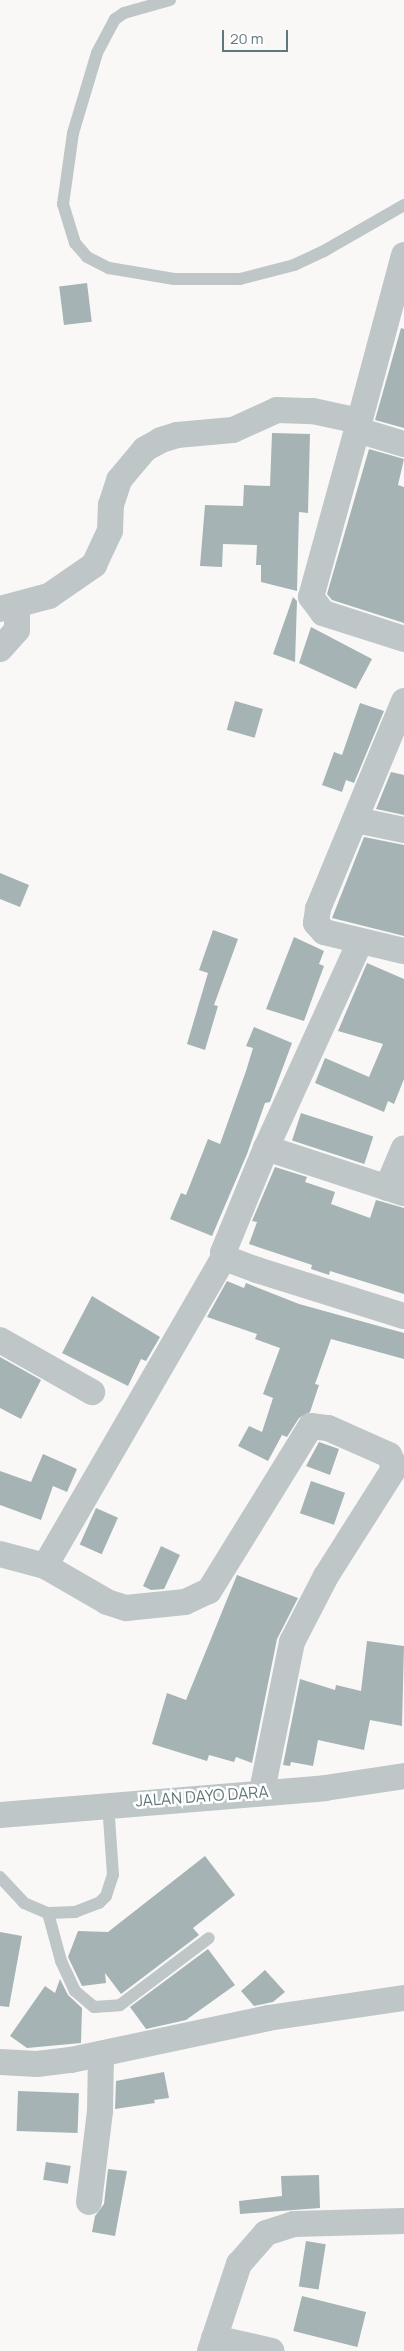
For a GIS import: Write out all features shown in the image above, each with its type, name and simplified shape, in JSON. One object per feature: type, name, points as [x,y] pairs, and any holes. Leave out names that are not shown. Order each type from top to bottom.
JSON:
[{"type":"street","points":[[404,255],[311,597],[323,613],[404,639]]},
{"type":"street","points":[[0,649],[17,630],[9,608],[66,586],[94,565],[110,531],[112,505],[119,480],[145,449],[161,440],[177,435],[233,430],[277,410],[313,411],[404,444]]},
{"type":"street","points":[[402,712],[318,909],[316,923],[324,932],[404,951]]},
{"type":"street","points":[[356,820],[404,830]]},
{"type":"street","points":[[45,1566],[224,1257],[224,1246],[266,1148],[360,942]]},
{"type":"street","points":[[266,1148],[396,1190],[404,1148]]},
{"type":"street","points":[[224,1257],[256,1270],[404,1316]]},
{"type":"street","points":[[0,1340],[92,1392]]},
{"type":"street","points":[[0,1554],[45,1566],[108,1602],[126,1608],[195,1600],[208,1591],[312,1426],[328,1428],[390,1455],[393,1463],[392,1472],[326,1576],[292,1642],[262,1791]]},
{"type":"street","name":"JALAN DAYO DARA","points":[[0,1815],[262,1791],[325,1788],[404,1776]]},
{"type":"street","points":[[0,2062],[37,2064],[101,2054],[268,2018],[404,1998]]},
{"type":"street","points":[[89,2202],[100,2111],[101,2054]]},
{"type":"street","points":[[272,2351],[212,2344],[240,2264],[266,2233],[294,2224],[404,2221]]},
{"type":"lane","points":[[170,0],[124,13],[115,19],[97,53],[73,133],[63,204],[75,243],[87,258],[110,268],[174,279],[240,280],[294,265],[324,251],[404,205]]},
{"type":"lane","points":[[0,1877],[24,1903],[48,1913],[87,1908],[106,1896],[113,1875],[108,1804]]},
{"type":"lane","points":[[48,1913],[61,1961],[75,1991],[94,2007],[120,2005],[209,1938]]},
{"type":"building","points":[[87,283],[92,322],[64,325],[59,286]]},
{"type":"building","points":[[401,328],[404,329],[404,428],[375,420]]},
{"type":"building","points":[[272,433],[310,434],[308,513],[299,512],[297,591],[261,582],[261,565],[256,565],[257,545],[223,544],[222,567],[200,566],[205,505],[243,506],[244,485],[270,486]]},
{"type":"building","points":[[369,449],[404,459],[398,485],[404,487],[404,623],[332,600],[327,594]]},
{"type":"building","points":[[293,597],[297,601],[295,662],[273,654]]},
{"type":"building","points":[[311,627],[372,659],[356,689],[299,663]]},
{"type":"building","points":[[235,701],[263,709],[255,738],[227,730]]},
{"type":"building","points":[[360,703],[384,711],[354,783],[346,780],[342,792],[322,785],[334,752],[342,755]]},
{"type":"building","points":[[391,772],[404,775],[404,815],[376,809]]},
{"type":"building","points":[[364,837],[404,845],[404,936],[332,918]]},
{"type":"building","points":[[0,873],[29,885],[20,907],[0,899]]},
{"type":"building","points":[[213,930],[238,939],[214,1005],[218,1006],[205,1050],[187,1044],[208,973],[199,970]]},
{"type":"building","points":[[294,937],[324,951],[319,964],[324,966],[304,1021],[266,1009]]},
{"type":"building","points":[[367,963],[404,979],[404,1079],[394,1104],[388,1101],[384,1112],[315,1083],[325,1058],[369,1077],[383,1044],[338,1031]]},
{"type":"building","points":[[254,1027],[292,1043],[270,1102],[265,1103],[247,1154],[212,1236],[170,1219],[181,1193],[186,1195],[208,1139],[220,1144],[253,1048],[246,1046]]},
{"type":"building","points":[[301,1113],[373,1136],[364,1164],[292,1141]]},
{"type":"building","points":[[275,1167],[307,1177],[305,1182],[335,1192],[331,1204],[370,1218],[376,1200],[404,1208],[404,1294],[330,1271],[329,1275],[311,1269],[312,1265],[249,1244],[257,1222],[252,1221]]},
{"type":"building","points":[[227,1281],[244,1288],[246,1283],[299,1304],[404,1333],[404,1359],[331,1339],[315,1384],[319,1385],[310,1412],[299,1418],[287,1437],[282,1435],[268,1461],[238,1446],[249,1426],[262,1432],[273,1398],[263,1394],[280,1348],[255,1339],[257,1334],[207,1317]]},
{"type":"building","points":[[92,1296],[160,1337],[146,1361],[141,1359],[128,1386],[62,1353]]},
{"type":"building","points":[[0,1357],[41,1380],[21,1419],[0,1408]]},
{"type":"building","points":[[319,1442],[339,1449],[330,1475],[306,1466]]},
{"type":"building","points":[[43,1454],[77,1469],[67,1492],[53,1486],[41,1520],[0,1505],[0,1471],[31,1482]]},
{"type":"building","points":[[311,1481],[345,1493],[334,1525],[300,1513]]},
{"type":"building","points":[[96,1508],[118,1518],[102,1554],[80,1545]]},
{"type":"building","points":[[161,1546],[180,1555],[164,1589],[151,1590],[143,1586]]},
{"type":"building","points":[[237,1575],[298,1598],[277,1639],[252,1763],[236,1757],[234,1762],[209,1755],[207,1761],[152,1744],[167,1693],[186,1700]]},
{"type":"building","points":[[367,1641],[404,1646],[402,1726],[370,1720],[364,1750],[318,1740],[313,1766],[291,1762],[290,1766],[283,1765],[300,1679],[335,1690],[336,1685],[361,1691]]},
{"type":"building","points":[[205,1856],[235,1895],[193,1928],[199,1935],[121,1994],[105,1973],[106,1983],[82,1986],[68,1957],[78,1931],[108,1932]]},
{"type":"building","points":[[0,1932],[22,1936],[9,2007],[0,2006]]},
{"type":"building","points":[[208,1949],[235,1985],[186,2020],[146,2029],[130,2007]]},
{"type":"building","points":[[265,1970],[285,1992],[273,2002],[254,2006],[241,1991]]},
{"type":"building","points":[[60,1979],[68,1995],[82,2008],[81,2043],[27,2048],[10,2036],[45,1986],[55,1993]]},
{"type":"building","points":[[164,2072],[169,2098],[154,2100],[155,2103],[115,2109],[116,2081]]},
{"type":"building","points":[[18,2091],[79,2093],[78,2133],[17,2131]]},
{"type":"building","points":[[46,2162],[71,2166],[68,2184],[43,2180]]},
{"type":"building","points":[[108,2169],[127,2171],[115,2236],[92,2232],[95,2216],[104,2204]]},
{"type":"building","points":[[319,2175],[320,2208],[240,2214],[239,2201],[282,2196],[281,2176]]},
{"type":"building","points":[[306,2241],[326,2244],[319,2290],[299,2286]]},
{"type":"building","points":[[302,2296],[366,2312],[357,2347],[293,2331]]}]
